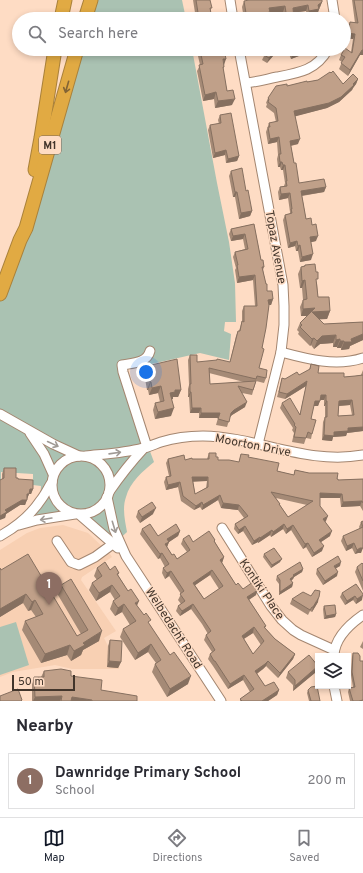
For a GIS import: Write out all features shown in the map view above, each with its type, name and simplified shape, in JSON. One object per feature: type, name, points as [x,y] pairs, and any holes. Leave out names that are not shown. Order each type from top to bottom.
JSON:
[{"type":"highway","points":[[62,12],[65,0]]},
{"type":"highway","points":[[87,12],[91,0]]},
{"type":"highway","name":"M1","points":[[20,240],[34,180],[54,56]]},
{"type":"highway","name":"M1","points":[[0,294],[26,228],[75,56]]},
{"type":"street","points":[[230,0],[232,12]]},
{"type":"street","points":[[332,0],[334,12]]},
{"type":"street","name":"Topaz Avenue","points":[[240,56],[283,285],[284,306],[284,325],[280,352],[258,444]]},
{"type":"street","points":[[246,83],[301,72],[310,68],[323,56]]},
{"type":"street","points":[[145,448],[122,365],[142,361],[146,359],[150,352]]},
{"type":"street","points":[[280,352],[311,359],[335,362],[363,358]]},
{"type":"street","points":[[0,414],[53,444],[97,461],[105,469],[109,480],[108,494],[103,504],[96,510],[88,513],[37,520],[18,525]]},
{"type":"street","points":[[28,430],[44,454],[52,478],[52,492],[57,502],[64,510],[77,514]]},
{"type":"street","name":"Moorton Drive","points":[[83,456],[145,448],[172,439],[202,436],[230,439],[309,455],[329,457],[363,455]]},
{"type":"street","name":"Moorton Drive","points":[[108,494],[131,461],[145,448]]},
{"type":"street","points":[[0,536],[18,525],[29,515],[40,501],[52,478],[63,462],[71,458],[83,456]]},
{"type":"street","name":"Welbedacht Road","points":[[108,494],[114,529],[126,556],[219,700]]},
{"type":"street","name":"Welbedacht Road","points":[[77,514],[114,544],[126,556]]},
{"type":"street","name":"Kontiki Place","points":[[222,528],[271,606],[282,620],[293,630],[334,653]]},
{"type":"street","points":[[58,541],[71,562],[79,565],[95,557],[114,544]]},
{"type":"street","points":[[334,653],[339,640],[347,628],[363,615]]},
{"type":"street","points":[[335,689],[337,701]]},
{"type":"shaded area","points":[[63,525],[88,533],[112,557],[82,577],[81,580],[116,631],[104,638],[108,646],[121,647],[119,669],[72,669],[55,665],[13,672],[0,677],[0,550],[27,533],[40,528]]},
{"type":"green space","points":[[91,0],[182,0],[185,12],[88,12]]},
{"type":"green space","points":[[76,56],[193,56],[229,242],[235,283],[236,322],[225,322],[224,331],[231,334],[229,360],[200,353],[125,370],[154,462],[137,477],[128,492],[124,510],[127,532],[114,544],[80,515],[17,525],[40,501],[41,486],[33,485],[33,474],[1,472],[0,484],[0,296]]},
{"type":"green space","points":[[16,622],[29,665],[0,675],[0,627]]},
{"type":"building","points":[[196,0],[210,0],[212,8],[210,8],[211,12],[198,12]]},
{"type":"building","points":[[322,0],[322,2],[318,5],[319,9],[309,11],[308,5],[293,8],[293,12],[286,12],[285,6],[269,8],[270,12],[246,12],[244,1]]},
{"type":"building","points":[[354,0],[363,0],[363,50],[350,70],[341,63],[345,57],[343,56],[351,56],[351,52],[352,53],[355,34],[351,33],[351,22],[358,23]]},
{"type":"building","points":[[201,56],[225,56],[226,59],[223,59],[223,67],[227,91],[233,90],[235,99],[218,101],[216,92],[205,95],[199,65],[203,64]]},
{"type":"building","points":[[333,71],[343,84],[353,74],[358,79],[353,84],[354,85],[341,97],[329,103],[294,111],[300,139],[290,141],[294,163],[296,163],[299,183],[324,179],[326,187],[301,191],[306,219],[311,218],[312,225],[316,224],[318,236],[310,237],[313,254],[302,257],[300,245],[298,246],[297,241],[290,243],[285,215],[292,213],[290,193],[281,194],[280,187],[287,186],[285,165],[280,162],[279,154],[281,154],[279,137],[270,139],[268,127],[270,127],[269,123],[278,121],[276,108],[268,102],[268,98],[276,86],[287,84],[287,86],[318,80]]},
{"type":"building","points":[[231,113],[239,156],[228,159],[226,150],[215,153],[210,125],[221,123],[220,115]]},
{"type":"building","points":[[242,168],[246,191],[248,190],[252,211],[241,213],[231,171]]},
{"type":"building","points":[[254,224],[261,260],[263,260],[264,267],[262,267],[267,284],[267,291],[272,291],[273,299],[268,300],[269,305],[262,348],[264,349],[259,368],[267,370],[266,378],[257,376],[256,379],[209,368],[210,384],[256,381],[253,390],[238,386],[247,402],[231,413],[229,422],[218,419],[220,413],[201,413],[201,408],[192,408],[190,392],[190,355],[197,355],[197,362],[217,359],[230,362],[238,331],[240,331],[242,321],[244,322],[244,306],[257,306],[255,275],[239,277],[237,265],[235,252],[248,249],[245,234],[233,236],[231,229]]},
{"type":"building","points":[[315,264],[316,272],[318,272],[318,279],[316,279],[318,297],[329,297],[330,311],[312,312],[324,324],[363,322],[363,334],[351,339],[352,342],[340,341],[340,339],[336,340],[336,335],[322,336],[317,341],[314,338],[312,339],[300,327],[302,325],[300,323],[315,308],[303,309],[303,300],[307,299],[305,280],[302,281],[301,267]]},
{"type":"building","points":[[177,359],[181,390],[175,390],[175,392],[170,393],[174,408],[158,412],[155,403],[164,401],[161,386],[152,388],[147,366]]},
{"type":"building","points":[[311,364],[319,366],[318,373],[344,373],[344,377],[363,375],[363,427],[348,428],[348,431],[334,432],[334,436],[324,435],[325,417],[327,417],[327,401],[326,395],[321,395],[320,401],[315,401],[311,419],[316,420],[312,434],[308,432],[306,438],[294,437],[296,427],[294,425],[295,424],[282,403],[290,398],[300,415],[307,381],[287,394],[279,392],[282,378],[285,379],[297,372],[299,375],[310,369]],"holes":[[[352,400],[354,415],[338,416],[339,401]]]},
{"type":"building","points":[[209,453],[216,453],[218,460],[239,462],[241,454],[249,455],[248,457],[279,463],[277,471],[294,475],[295,470],[309,473],[338,473],[338,480],[363,479],[363,503],[362,501],[343,502],[342,494],[320,493],[320,506],[328,516],[323,519],[332,531],[319,540],[324,546],[314,553],[308,543],[305,544],[293,525],[287,529],[284,524],[273,532],[272,530],[254,541],[245,526],[239,530],[235,524],[248,516],[239,505],[223,503],[220,495],[203,505],[202,502],[196,506],[183,496],[180,482],[168,485],[166,477],[171,476],[168,459],[184,455],[185,460],[192,458],[209,459]],"holes":[[[192,477],[208,477],[208,487],[195,494]],[[271,492],[313,501],[288,517]]]},
{"type":"building","points":[[4,468],[16,468],[16,478],[18,479],[33,480],[33,489],[30,489],[29,494],[27,494],[27,500],[22,500],[5,510],[7,512],[0,516],[0,480],[4,478]]},
{"type":"building","points":[[152,502],[156,508],[142,517],[138,511]]},
{"type":"building","points":[[150,524],[158,536],[176,524],[180,531],[167,539],[169,542],[165,544],[172,555],[174,554],[177,559],[190,550],[183,539],[189,535],[193,542],[209,531],[224,557],[220,560],[236,585],[238,583],[243,589],[253,582],[258,590],[247,597],[266,626],[264,627],[275,639],[295,654],[280,673],[268,661],[255,671],[265,686],[274,682],[279,690],[262,701],[242,701],[240,699],[254,689],[244,675],[230,684],[210,654],[215,650],[206,635],[211,631],[193,604],[182,611],[178,606],[185,601],[180,594],[184,591],[171,571],[167,573],[163,568],[169,564],[142,529]],"holes":[[[212,570],[223,586],[204,599],[193,583]],[[254,627],[264,641],[253,654],[242,636]]]},
{"type":"building","points":[[363,527],[363,548],[357,550],[354,543],[347,546],[343,536]]},
{"type":"building","points":[[274,548],[282,559],[272,565],[264,554]]},
{"type":"building","points":[[28,554],[77,636],[88,630],[61,585],[71,579],[102,631],[83,643],[85,645],[74,651],[70,645],[45,654],[25,621],[43,614],[35,600],[32,602],[26,594],[0,609],[0,568],[1,570]]},
{"type":"building","points":[[338,556],[341,562],[334,566],[338,572],[325,581],[317,569]]},
{"type":"building","points":[[105,562],[110,570],[115,566],[119,573],[117,574],[128,591],[131,589],[139,601],[135,603],[144,615],[146,613],[151,620],[148,622],[170,655],[174,652],[191,676],[170,689],[155,664],[161,660],[151,644],[138,653],[123,629],[136,621],[124,604],[118,608],[113,601],[120,596],[112,585],[99,593],[92,583],[102,576],[97,568]]},
{"type":"building","points":[[300,562],[303,569],[293,575],[294,576],[290,579],[293,583],[280,592],[280,580],[277,576]]},
{"type":"building","points":[[362,563],[363,564],[363,581],[357,567]]},
{"type":"building","points":[[356,584],[363,595],[357,599],[355,596],[347,601],[342,593]]},
{"type":"building","points":[[315,590],[320,591],[319,597],[310,610],[292,599],[303,592],[311,596]]},
{"type":"building","points":[[335,605],[336,614],[326,616],[324,606]]},
{"type":"building","points":[[110,640],[122,641],[121,662],[109,661]]},
{"type":"building","points":[[353,653],[358,653],[360,656],[360,661],[363,661],[363,700],[353,701],[349,689],[355,687],[352,672]]},
{"type":"building","points":[[309,655],[315,662],[315,669],[295,686],[295,680],[288,672]]},
{"type":"building","points":[[61,669],[71,671],[71,676],[102,680],[101,690],[137,696],[137,701],[92,701],[72,697],[71,701],[61,701],[62,696],[35,697],[34,677],[44,677],[44,671]]},
{"type":"building","points":[[315,686],[315,689],[318,689],[320,701],[311,701],[308,690],[311,687]]},
{"type":"building","points":[[18,689],[22,700],[21,701],[0,701],[0,696]]},
{"type":"place","name":"Dawnridge Primary School","points":[[49,605]]}]
